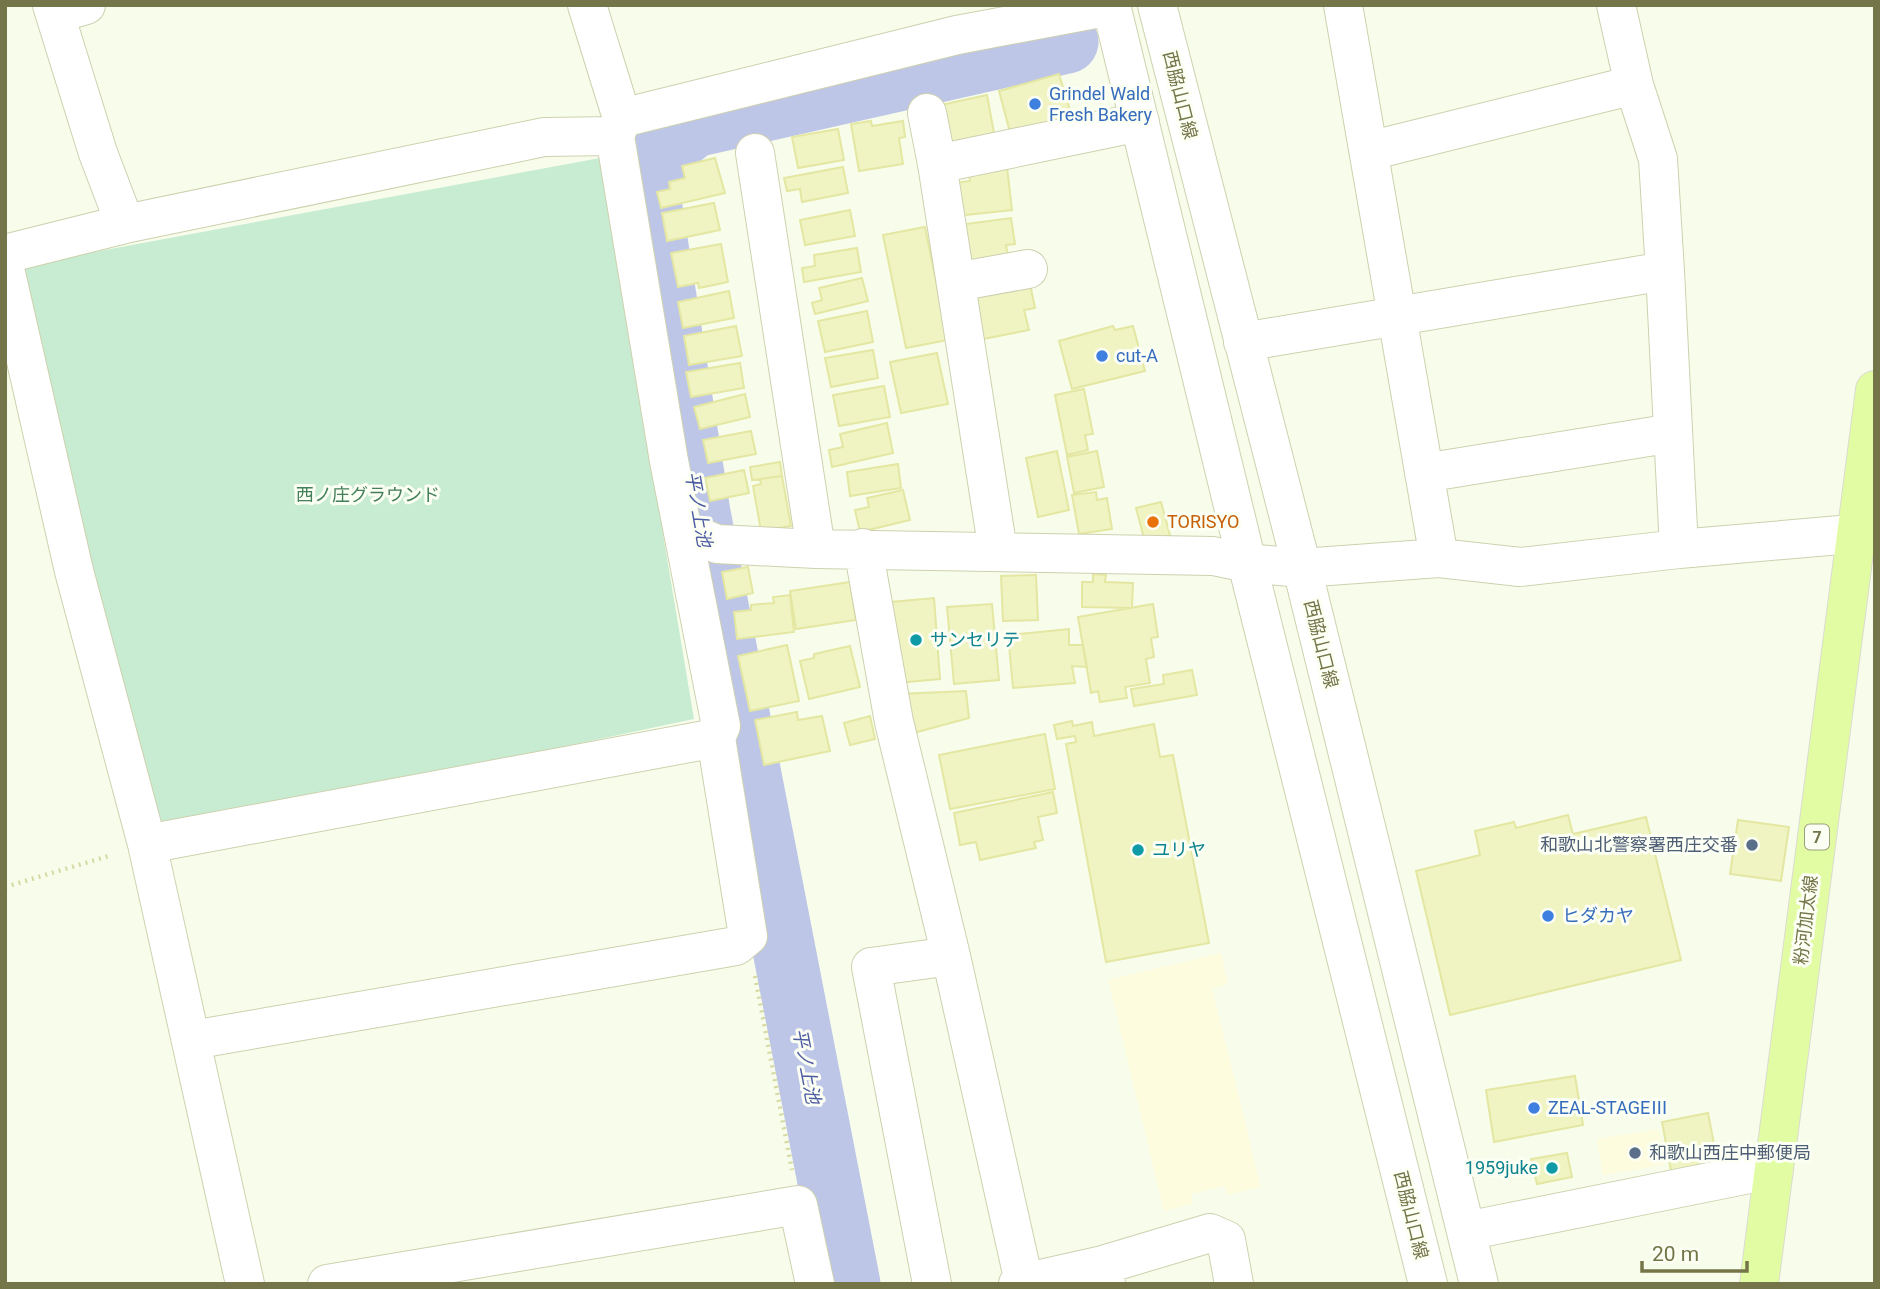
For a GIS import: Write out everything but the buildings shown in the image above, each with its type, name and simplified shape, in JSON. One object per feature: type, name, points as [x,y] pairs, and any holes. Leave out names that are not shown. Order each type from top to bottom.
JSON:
[{"type":"main road","name":"粉河加太線","points":[[1759,1284],[1865,533],[1875,390]]},
{"type":"street","points":[[192,1040],[736,946],[748,936],[716,738],[721,726],[700,537],[618,127],[587,5]]},
{"type":"street","name":"西脇山口線","points":[[1158,5],[1302,568],[1479,1284]]},
{"type":"street","points":[[1343,5],[1439,558]]},
{"type":"street","points":[[1616,5],[1634,85],[1658,159],[1679,549]]},
{"type":"street","points":[[5,254],[125,224],[544,137],[618,127],[953,20],[1111,6]]},
{"type":"street","name":"西脇山口線","points":[[1111,6],[1428,1284]]},
{"type":"street","points":[[64,8],[98,153],[125,224]]},
{"type":"street","points":[[1369,151],[1634,85]]},
{"type":"street","points":[[926,113],[937,164],[998,551]]},
{"type":"street","points":[[937,164],[1140,122]]},
{"type":"street","points":[[755,153],[816,549]]},
{"type":"street","points":[[5,268],[74,571],[147,844],[245,1284]]},
{"type":"street","points":[[956,282],[1028,268]]},
{"type":"street","points":[[1243,342],[1665,271]]},
{"type":"street","points":[[1424,473],[1673,433]]},
{"type":"street","points":[[700,537],[816,549],[1213,556],[1247,563],[1302,568],[1439,558],[1520,567],[1679,549],[1865,533]]},
{"type":"street","points":[[863,548],[894,722],[951,956],[1021,1283],[1105,1274],[1210,1233],[1226,1240],[1234,1284]]},
{"type":"street","points":[[147,844],[716,738]]},
{"type":"street","points":[[932,1284],[871,967],[951,956]]},
{"type":"street","points":[[1466,1231],[1774,1169]]},
{"type":"street","points":[[327,1284],[798,1205],[815,1284]]},
{"type":"path","points":[[5,887],[147,844]]},
{"type":"path","points":[[748,936],[798,1205]]},
{"type":"shaded area","points":[[1221,953],[1228,984],[1212,989],[1261,1187],[1227,1195],[1225,1186],[1191,1194],[1193,1204],[1164,1211],[1108,980]]},
{"type":"shaded area","points":[[1659,1129],[1665,1165],[1603,1175],[1597,1139]]},
{"type":"green space","name":"西ノ庄グラウンド","points":[[600,158],[694,719],[154,834],[24,265]]},
{"type":"waterway","name":"平ノ上池","points":[[849,1284],[699,513],[648,189],[659,154],[694,126],[1067,42]]},
{"type":"place","name":"Grindel Wald Fresh Bakery","points":[[1035,104]]},
{"type":"place","name":"cut-A","points":[[1102,356]]},
{"type":"place","name":"TORISYO","points":[[1153,522]]},
{"type":"place","name":"サンセリテ","points":[[916,640]]},
{"type":"place","name":"和歌山北警察署西庄交番","points":[[1752,845]]},
{"type":"place","name":"ユリヤ","points":[[1138,850]]},
{"type":"place","name":"ヒダカヤ","points":[[1548,916]]},
{"type":"place","name":"ZEAL-STAGEⅢ","points":[[1534,1108]]},
{"type":"place","name":"和歌山西庄中郵便局","points":[[1635,1153]]},
{"type":"place","name":"1959juke","points":[[1552,1168]]}]
